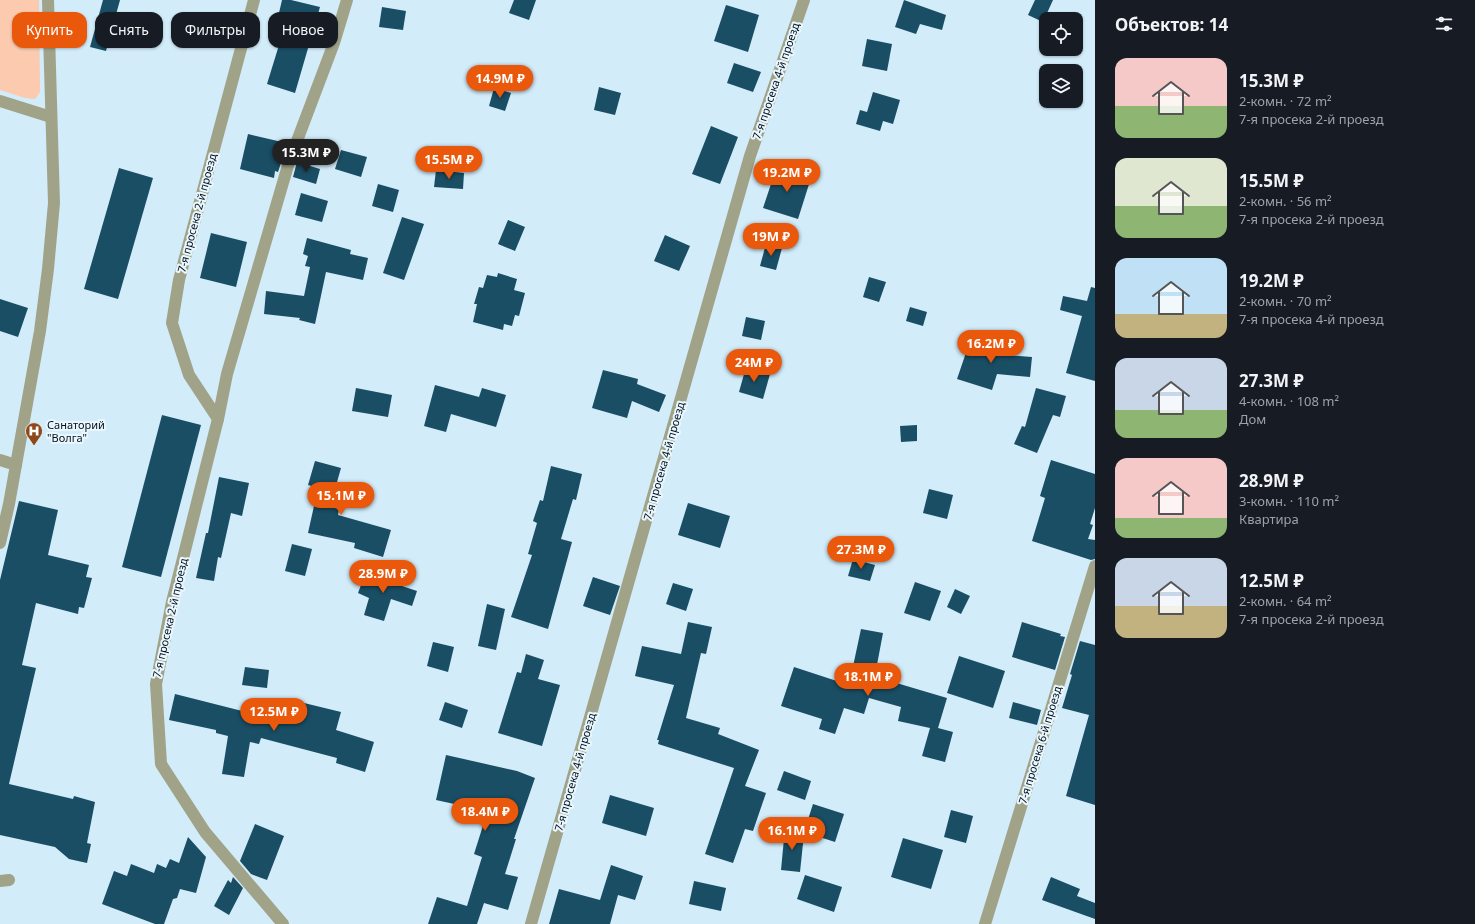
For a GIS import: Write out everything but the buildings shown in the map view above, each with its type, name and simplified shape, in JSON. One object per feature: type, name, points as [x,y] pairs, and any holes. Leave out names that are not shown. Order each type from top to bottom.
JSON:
[{"type":"street","points":[[0,543],[9,504],[40,331],[48,269],[54,203],[48,0]]},
{"type":"street","name":"7-я просека 2-й проезд","points":[[218,419],[189,375],[172,323],[179,280],[254,0]]},
{"type":"street","name":"7-я просека 2-й проезд","points":[[283,924],[205,832],[161,764],[156,684],[172,602],[218,419],[227,374],[289,162],[334,43],[347,0]]},
{"type":"street","name":"7-я просека 4-й проезд","points":[[531,924],[750,156],[804,0]]},
{"type":"street","points":[[0,101],[51,117]]},
{"type":"street","points":[[0,460],[16,465]]},
{"type":"street","name":"7-я просека 6-й проезд","points":[[985,924],[1095,566]]},
{"type":"shaded area","points":[[0,0],[39,0],[39,12],[12,12],[12,48],[40,48],[40,92],[35,99],[25,98],[0,90]]},
{"type":"place","name":"Санаторий \"Волга\"","points":[[34,446]]}]
